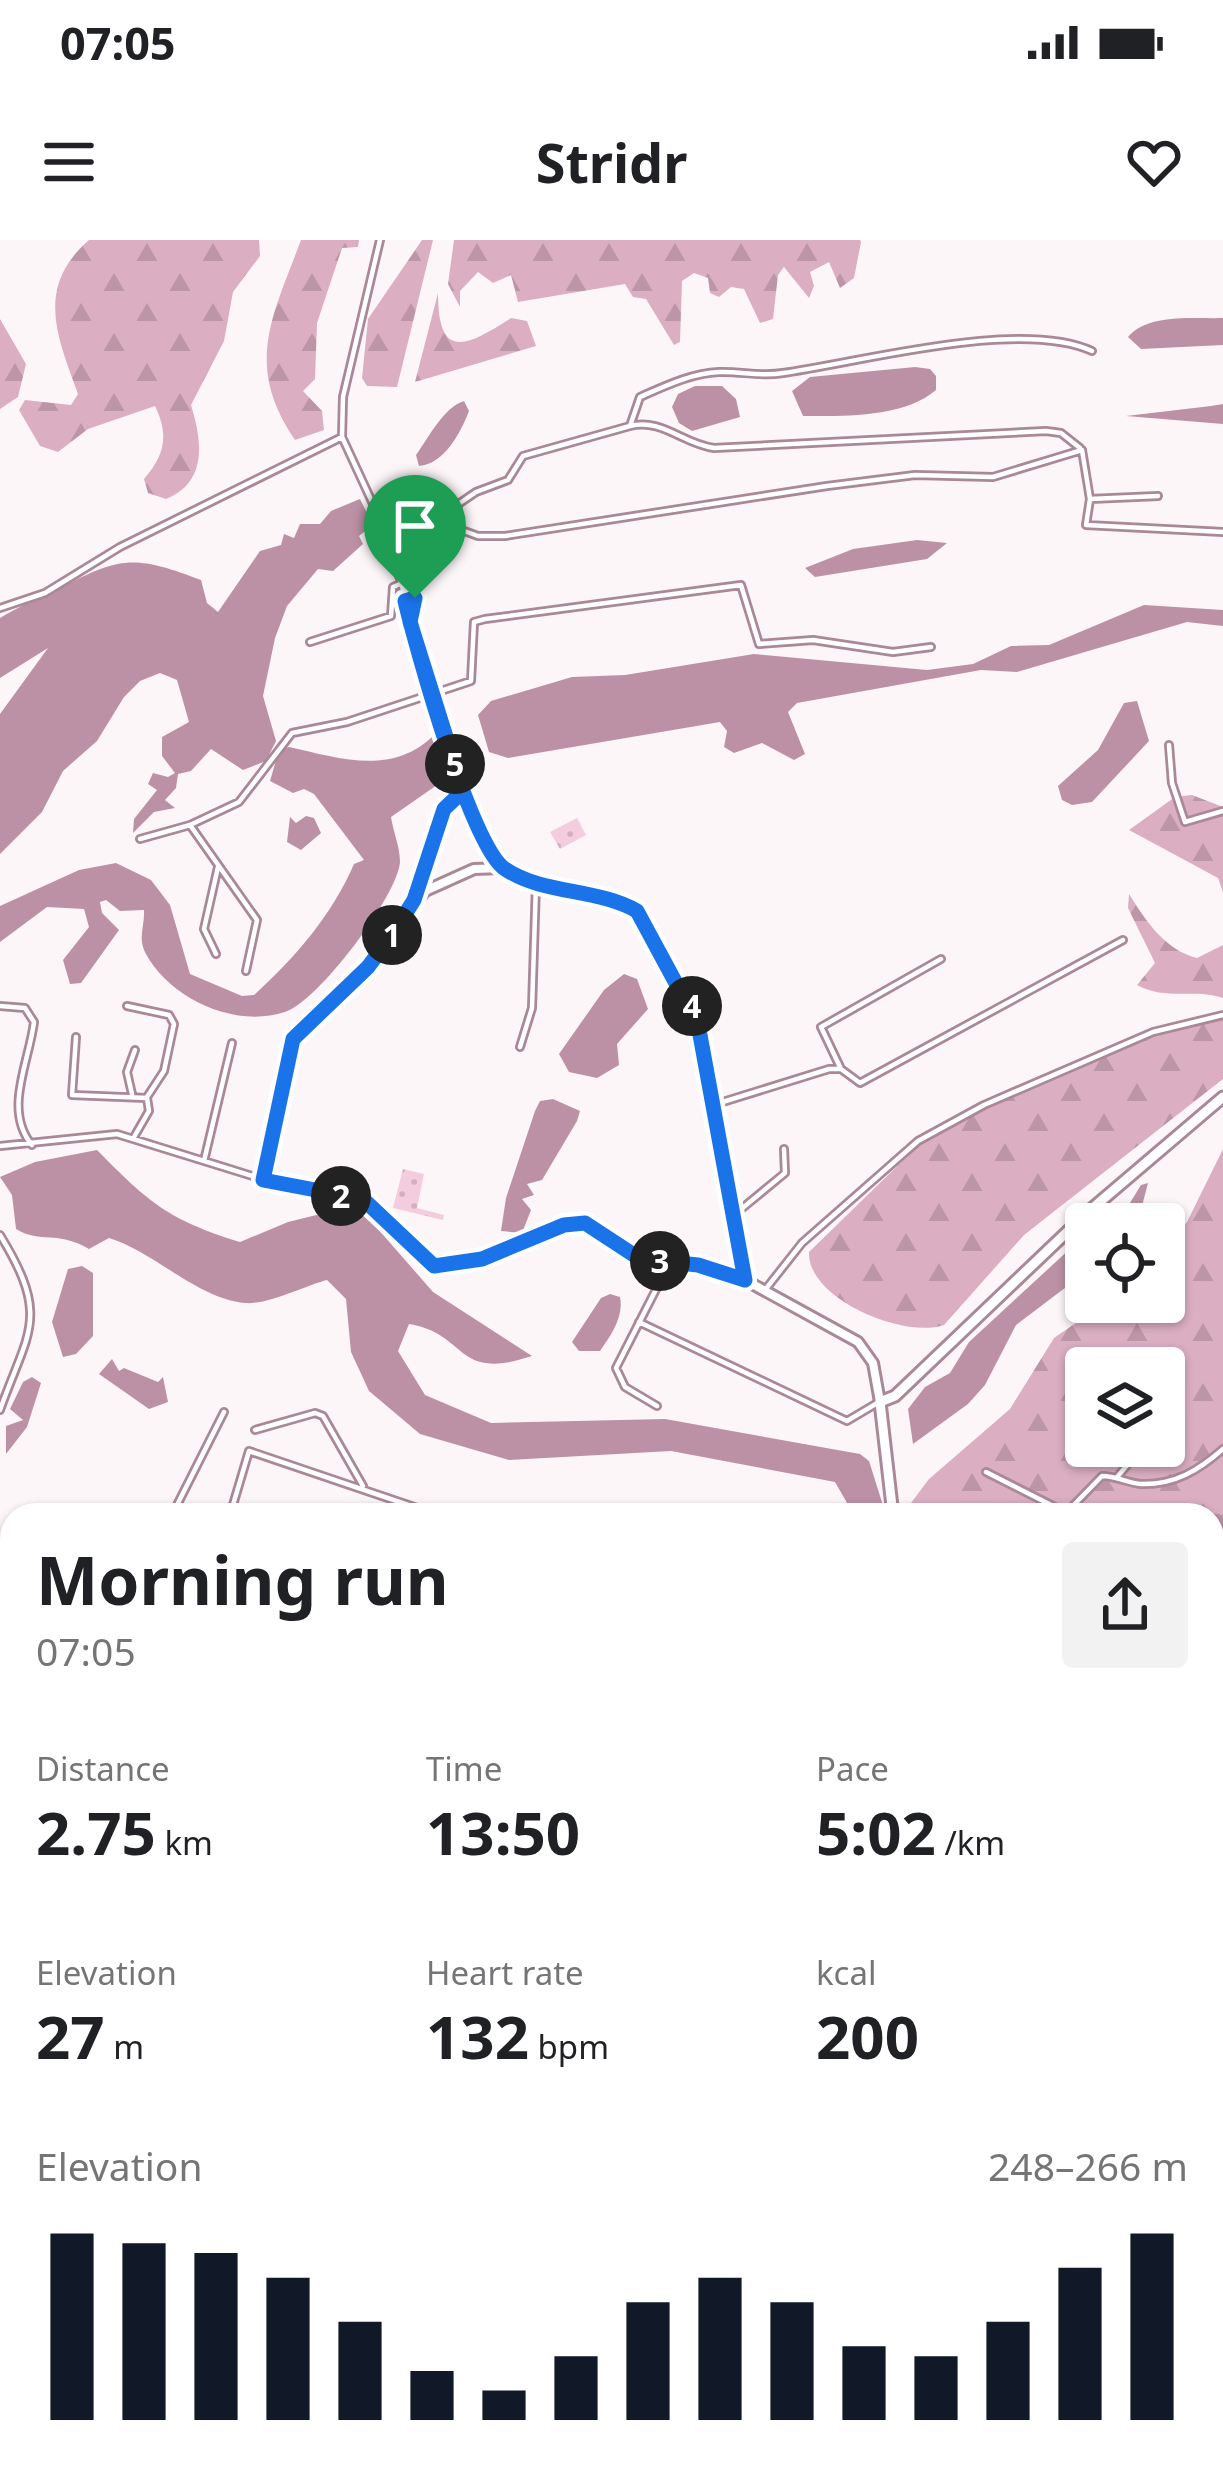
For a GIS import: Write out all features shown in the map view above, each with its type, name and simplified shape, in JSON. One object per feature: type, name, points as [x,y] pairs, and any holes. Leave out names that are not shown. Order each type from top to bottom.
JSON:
[{"type":"main road","points":[[892,1503],[880,1402],[895,1396],[1088,1212],[1223,1097]]},
{"type":"street","points":[[380,240],[343,398],[342,437],[377,510],[463,791],[502,868]]},
{"type":"street","points":[[630,426],[640,397],[681,380],[719,372],[752,377],[902,352],[1029,340],[1092,351]]},
{"type":"street","points":[[410,622],[418,551],[434,520],[476,492],[508,480],[523,456],[653,423],[696,446],[714,448],[1061,433],[1082,450],[1090,499],[1086,525],[1223,532]]},
{"type":"street","points":[[0,608],[45,592],[120,547],[342,437]]},
{"type":"street","points":[[434,520],[478,536],[505,536],[893,478],[993,477],[1082,450]]},
{"type":"street","points":[[1090,499],[1158,496]]},
{"type":"street","points":[[310,642],[392,616],[393,587],[400,584]]},
{"type":"street","points":[[140,838],[190,825],[239,802],[286,737],[433,693],[475,675],[474,622],[724,586],[746,588],[759,644],[814,640],[893,652],[931,647]]},
{"type":"street","points":[[405,601],[415,598]]},
{"type":"street","points":[[1168,745],[1172,783],[1185,822],[1223,811]]},
{"type":"street","points":[[263,1180],[293,1039],[368,967],[414,900],[444,809],[463,791]]},
{"type":"street","points":[[190,825],[257,920],[246,971]]},
{"type":"street","points":[[216,954],[204,929],[218,867]]},
{"type":"street","points":[[414,900],[461,874],[502,868],[536,884],[631,907],[642,916],[692,1005],[745,1280]]},
{"type":"street","points":[[520,1047],[532,1008],[536,884]]},
{"type":"street","points":[[941,958],[820,1027],[841,1069],[860,1083],[886,1072],[1123,940]]},
{"type":"street","points":[[0,1006],[25,1008],[34,1022],[17,1108],[20,1130],[32,1145]]},
{"type":"street","points":[[127,1006],[169,1015],[174,1024],[164,1071],[147,1098],[148,1111],[134,1137]]},
{"type":"street","points":[[765,1290],[802,1244],[918,1141],[984,1106],[1153,1032],[1223,1015]]},
{"type":"street","points":[[76,1037],[72,1095],[147,1098]]},
{"type":"street","points":[[204,1161],[232,1043]]},
{"type":"street","points":[[132,1094],[127,1072],[135,1050]]},
{"type":"street","points":[[713,1106],[841,1069]]},
{"type":"street","points":[[0,1146],[103,1134],[134,1137],[263,1180],[363,1199],[434,1266],[482,1259],[574,1222],[599,1229],[640,1259],[745,1280],[867,1351],[880,1402],[847,1421],[639,1322]]},
{"type":"street","points":[[734,1215],[785,1173],[784,1148]]},
{"type":"street","points":[[0,1235],[32,1318],[32,1335],[0,1410]]},
{"type":"street","points":[[657,1406],[625,1387],[616,1374],[670,1262]]},
{"type":"street","points":[[178,1503],[224,1412]]},
{"type":"street","points":[[255,1430],[315,1413],[323,1416],[364,1489]]},
{"type":"street","points":[[1075,1503],[1099,1478],[1118,1477],[1142,1484],[1171,1481],[1192,1474],[1223,1449]]},
{"type":"street","points":[[234,1503],[249,1451],[400,1503]]},
{"type":"street","points":[[1118,1477],[1126,1467]]},
{"type":"street","points":[[986,1472],[1044,1503]]},
{"type":"shaded area","points":[[1223,318],[1223,345],[1141,349],[1128,337],[1159,321]]},
{"type":"shaded area","points":[[930,369],[936,376],[936,390],[890,411],[803,416],[792,391],[810,377]]},
{"type":"shaded area","points":[[695,386],[722,386],[736,399],[740,417],[692,431],[679,423],[672,407],[678,394]]},
{"type":"shaded area","points":[[464,401],[469,411],[456,438],[436,460],[419,466],[416,455],[431,432]]},
{"type":"shaded area","points":[[1223,404],[1223,424],[1126,416],[1211,406]]},
{"type":"shaded area","points":[[360,499],[373,525],[359,536],[363,544],[333,571],[318,569],[287,606],[275,638],[263,696],[276,741],[266,761],[243,770],[211,749],[191,771],[178,774],[176,788],[165,800],[175,808],[154,812],[133,833],[134,819],[157,790],[148,784],[153,773],[168,777],[175,773],[162,756],[162,737],[189,722],[177,680],[160,673],[140,681],[124,697],[97,741],[63,771],[42,812],[0,854],[0,714],[48,648],[0,678],[0,618],[98,570],[129,563],[160,566],[201,580],[207,603],[218,612],[260,551],[281,545],[284,534],[294,538],[300,524],[320,524],[331,511]]},
{"type":"shaded area","points":[[917,540],[947,543],[927,559],[815,577],[805,568],[853,549]]},
{"type":"shaded area","points":[[1144,605],[1223,610],[1223,626],[1187,622],[1017,672],[981,670],[797,703],[788,712],[805,754],[794,760],[762,743],[734,753],[724,747],[727,731],[720,722],[508,758],[489,752],[478,715],[491,701],[572,677],[625,675],[754,654],[927,670],[973,664],[1011,646],[1049,645]]},
{"type":"shaded area","points":[[1137,701],[1149,741],[1092,802],[1072,805],[1062,800],[1058,786],[1098,750],[1124,703]]},
{"type":"shaded area","points":[[435,734],[443,775],[437,785],[391,817],[400,862],[386,898],[335,969],[285,1012],[245,1016],[186,996],[156,970],[143,948],[144,910],[120,911],[106,900],[100,902],[102,913],[119,930],[81,983],[70,984],[63,960],[89,927],[84,909],[47,907],[0,942],[0,906],[79,870],[116,863],[151,880],[170,905],[190,974],[242,996],[254,995],[311,935],[354,864],[364,860],[314,794],[304,789],[293,793],[270,781],[279,750],[289,747],[346,759],[384,760],[419,747]]},
{"type":"shaded area","points":[[306,816],[314,818],[321,833],[301,850],[287,842],[290,817],[296,823]]},
{"type":"shaded area","points":[[577,818],[586,835],[560,849],[550,832]]},
{"type":"shaded area","points":[[624,974],[637,979],[648,1009],[617,1044],[619,1065],[597,1078],[569,1072],[559,1054],[604,990]]},
{"type":"shaded area","points":[[553,1099],[580,1111],[577,1121],[542,1180],[527,1184],[534,1195],[522,1199],[531,1210],[522,1233],[501,1231],[506,1198],[535,1111],[540,1101]]},
{"type":"shaded area","points":[[97,1150],[161,1208],[240,1242],[288,1222],[357,1205],[433,1292],[532,1356],[507,1362],[475,1360],[443,1337],[409,1324],[398,1351],[425,1395],[491,1423],[665,1419],[860,1454],[869,1461],[882,1503],[847,1503],[835,1482],[671,1451],[509,1460],[420,1434],[369,1391],[351,1352],[346,1299],[327,1280],[245,1303],[210,1293],[109,1238],[89,1249],[68,1240],[33,1236],[16,1229],[12,1195],[0,1177],[35,1162]]},
{"type":"shaded area","points":[[403,1169],[424,1174],[417,1208],[444,1215],[443,1220],[393,1208]]},
{"type":"shaded area","points":[[1148,1183],[1143,1203],[1130,1203],[1141,1185]]},
{"type":"shaded area","points":[[1065,1253],[1065,1288],[1016,1325],[985,1385],[968,1404],[913,1444],[908,1409],[925,1387],[950,1373],[969,1342]]},
{"type":"shaded area","points":[[82,1266],[93,1273],[93,1336],[76,1354],[63,1357],[52,1322],[68,1269]]},
{"type":"shaded area","points":[[620,1297],[621,1304],[612,1332],[600,1351],[579,1351],[572,1342],[601,1298]]},
{"type":"shaded area","points":[[112,1359],[119,1371],[124,1368],[158,1382],[163,1377],[168,1402],[149,1409],[99,1374]]},
{"type":"shaded area","points":[[32,1377],[41,1383],[27,1427],[6,1454],[6,1426],[23,1420],[10,1409],[23,1382]]},
{"type":"green space","points":[[89,240],[259,240],[260,256],[233,292],[224,341],[191,405],[199,446],[195,471],[180,492],[166,499],[148,493],[144,479],[163,444],[155,406],[88,429],[58,452],[40,446],[19,410],[25,400],[71,405],[78,394],[58,333],[56,295],[61,276]]},
{"type":"green space","points":[[301,240],[359,240],[358,247],[342,248],[317,323],[315,379],[303,391],[322,411],[324,430],[295,440],[279,413],[267,364],[273,318]]},
{"type":"green space","points":[[422,240],[433,240],[397,387],[367,386],[362,378],[368,319]]},
{"type":"green space","points":[[454,240],[861,242],[854,278],[840,288],[829,262],[810,272],[814,286],[809,298],[784,267],[778,275],[773,319],[760,323],[744,289],[731,287],[719,297],[710,293],[708,278],[694,273],[682,281],[680,342],[674,345],[646,299],[633,297],[625,284],[518,302],[511,275],[493,283],[478,272],[460,291],[460,307],[448,284]]},
{"type":"green space","points":[[438,293],[439,315],[449,339],[469,341],[511,318],[527,321],[536,346],[415,382]]},
{"type":"green space","points":[[0,319],[26,364],[18,397],[0,409]]},
{"type":"green space","points":[[1192,795],[1223,807],[1223,892],[1218,878],[1129,830],[1175,797]]},
{"type":"green space","points":[[1129,894],[1157,933],[1186,954],[1197,958],[1223,945],[1223,998],[1159,992],[1137,985],[1155,963],[1128,908]]},
{"type":"green space","points":[[1223,1014],[1223,1079],[1024,1235],[944,1325],[906,1326],[861,1311],[824,1285],[813,1269],[809,1252],[922,1142],[965,1110],[1122,1046]]},
{"type":"green space","points":[[1223,1149],[1223,1503],[911,1503],[929,1479],[1010,1409],[1054,1338],[1076,1323],[1185,1323],[1185,1224]]},
{"type":"route","points":[[415,598],[405,601],[410,622],[433,693],[463,791],[502,868],[536,884],[637,911],[692,1005],[745,1280],[698,1265],[640,1259],[599,1229],[574,1222],[482,1259],[434,1266],[363,1199],[263,1180],[293,1039],[368,967],[392,935],[414,900],[444,809],[454,794],[463,791],[410,622],[415,598]]}]
